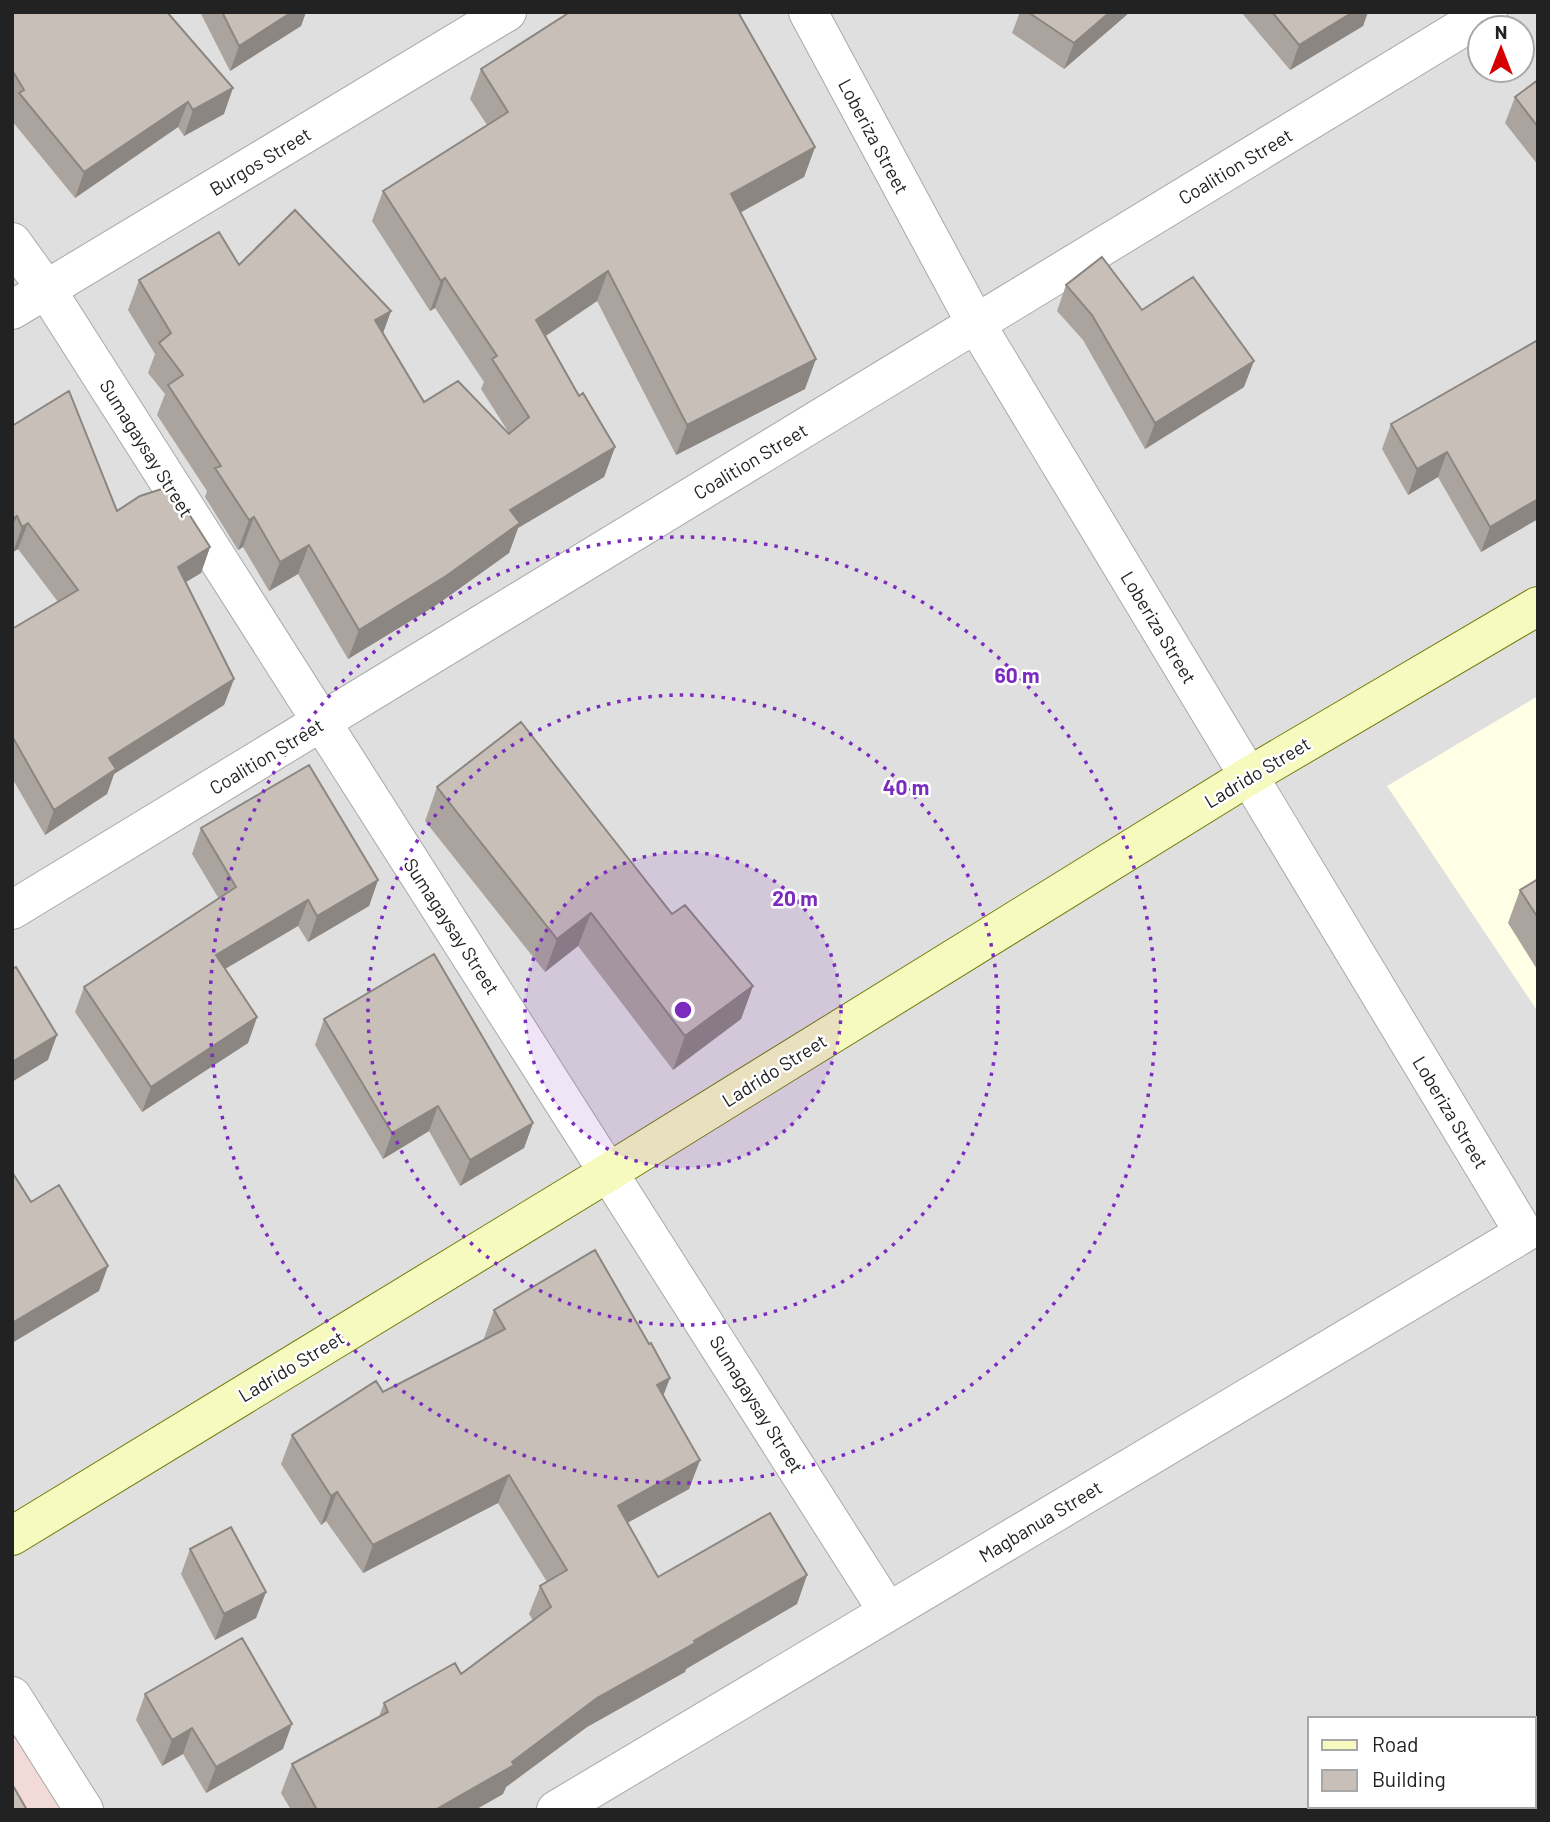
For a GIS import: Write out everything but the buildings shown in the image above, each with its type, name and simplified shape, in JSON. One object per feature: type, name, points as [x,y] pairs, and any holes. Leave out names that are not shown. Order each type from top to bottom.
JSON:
[{"type":"main road","name":"Ladrido Street","points":[[12,1536],[609,1172],[1249,776],[1538,606]]},
{"type":"street","name":"Burgos Street","points":[[12,310],[507,12]]},
{"type":"street","name":"Loberiza Street","points":[[808,12],[976,324],[1531,1235]]},
{"type":"street","name":"Coalition Street","points":[[12,910],[1488,12]]},
{"type":"street","name":"Sumagaysay Street","points":[[12,242],[46,289],[888,1612]]},
{"type":"street","name":"Magbanua Street","points":[[556,1810],[1531,1235]]},
{"type":"street","points":[[12,1696],[84,1810]]},
{"type":"shaded area","points":[[12,12],[1538,12],[1538,1810],[12,1810]]},
{"type":"shaded area","points":[[1538,696],[1538,1012],[1387,786]]},
{"type":"shaded area","points":[[12,1723],[65,1810],[12,1810]]}]
